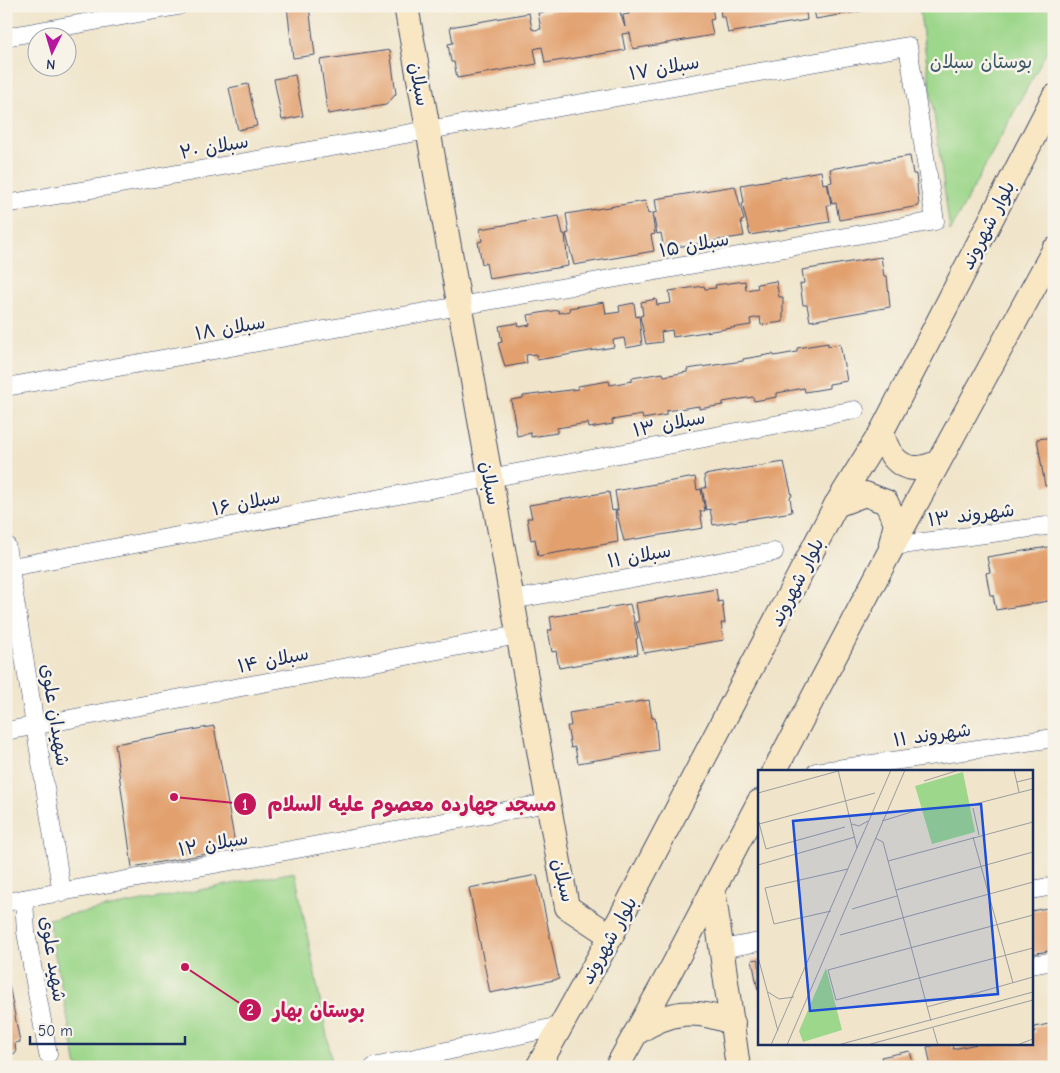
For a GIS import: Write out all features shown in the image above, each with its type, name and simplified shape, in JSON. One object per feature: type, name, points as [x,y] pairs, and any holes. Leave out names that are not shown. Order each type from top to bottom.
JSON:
[{"type":"main road","name":"سبلان","points":[[406,6],[567,907],[612,936]]},
{"type":"main road","name":"بلوار شهروند","points":[[538,1067],[612,936],[836,505],[882,431],[1054,97]]},
{"type":"main road","points":[[775,770],[890,550],[1054,250]]},
{"type":"main road","points":[[882,431],[886,449],[901,464],[916,468],[937,463]]},
{"type":"main road","points":[[836,505],[865,494],[886,502],[896,523],[890,550]]},
{"type":"main road","points":[[616,1067],[758,804]]},
{"type":"main road","points":[[713,889],[738,1067]]},
{"type":"main road","points":[[635,1034],[652,1022],[679,1014],[692,1013],[713,1016],[733,1023]]},
{"type":"street","points":[[6,38],[178,6]]},
{"type":"street","name":"سبلان ۱۷","points":[[428,130],[908,46],[935,221]]},
{"type":"street","name":"سبلان ۲۰","points":[[6,204],[428,130]]},
{"type":"street","name":"سبلان ۱۵","points":[[460,308],[935,221]]},
{"type":"street","name":"سبلان ۱۸","points":[[6,387],[460,308]]},
{"type":"street","name":"سبلان ۱۳","points":[[491,478],[855,410]]},
{"type":"street","name":"سبلان ۱۶","points":[[8,568],[491,478]]},
{"type":"street","name":"شهروند ۱۳","points":[[890,550],[1054,525]]},
{"type":"street","name":"شهیدان علوی","points":[[6,545],[8,568],[36,726],[62,893]]},
{"type":"street","name":"سبلان ۱۱","points":[[512,600],[774,552]]},
{"type":"street","name":"سبلان ۱۴","points":[[6,731],[518,635]]},
{"type":"street","name":"شهروند ۱۱","points":[[830,770],[1054,738]]},
{"type":"street","name":"سبلان ۱۲","points":[[6,902],[548,803]]},
{"type":"street","points":[[1032,890],[1054,886]]},
{"type":"street","name":"شهید علوی","points":[[24,899],[26,932],[48,1054]]},
{"type":"street","points":[[722,950],[758,942]]},
{"type":"street","points":[[1032,965],[1054,961]]},
{"type":"street","points":[[374,1067],[560,1026]]},
{"type":"green space","name":"بوستان سبلان","points":[[919,6],[1054,6],[1054,38],[950,231]]},
{"type":"green space","points":[[295,872],[333,1067],[77,1067],[48,919]]},
{"type":"building","points":[[287,6],[309,6],[315,55],[293,58]]},
{"type":"building","points":[[576,6],[618,6],[625,27],[623,15],[629,14],[627,6],[712,6],[714,19],[710,20],[713,35],[633,49],[630,33],[622,34],[625,50],[545,63],[542,47],[534,49],[537,64],[457,78],[454,62],[451,62],[448,44],[453,43],[450,27],[529,13],[532,29],[541,29],[538,13]]},
{"type":"building","points":[[720,6],[805,6],[807,20],[728,33],[725,17],[721,17]]},
{"type":"building","points":[[813,6],[885,6],[885,7],[816,19]]},
{"type":"building","points":[[390,50],[396,94],[386,105],[328,114],[320,60]]},
{"type":"building","points":[[295,75],[303,116],[282,120],[274,79]]},
{"type":"building","points":[[248,84],[257,126],[238,130],[229,88]]},
{"type":"building","points":[[910,156],[913,174],[916,174],[919,206],[839,220],[836,203],[832,204],[828,183],[832,182],[830,169]]},
{"type":"building","points":[[821,171],[823,184],[827,183],[831,204],[827,205],[830,222],[750,235],[742,204],[744,203],[741,185]]},
{"type":"building","points":[[735,186],[744,220],[741,221],[744,236],[664,249],[661,233],[657,234],[653,213],[657,212],[655,199]]},
{"type":"building","points":[[645,201],[648,214],[652,213],[655,234],[651,235],[654,251],[574,265],[566,234],[569,233],[566,214]]},
{"type":"building","points":[[559,216],[563,234],[565,234],[568,266],[489,279],[486,263],[482,264],[478,242],[482,241],[480,229]]},
{"type":"building","points":[[881,257],[884,276],[887,276],[890,307],[810,321],[807,305],[803,305],[800,284],[804,283],[802,270]]},
{"type":"building","points":[[745,281],[746,290],[758,288],[757,284],[776,281],[779,297],[783,297],[783,322],[761,325],[760,317],[750,319],[751,325],[673,337],[672,330],[661,332],[662,342],[646,344],[640,316],[643,315],[641,302],[656,299],[657,305],[671,303],[669,291],[704,286],[705,289],[716,288],[715,285]]},
{"type":"building","points":[[604,302],[606,314],[620,312],[619,306],[634,303],[636,317],[639,316],[642,345],[626,348],[624,338],[613,340],[614,347],[537,360],[536,354],[526,355],[527,363],[505,367],[498,343],[502,342],[499,326],[518,323],[519,327],[530,325],[528,315],[558,310],[559,313],[570,311],[569,308]]},
{"type":"building","points":[[828,343],[828,346],[840,344],[847,381],[829,384],[829,388],[805,392],[804,388],[777,393],[777,397],[754,401],[753,397],[723,402],[723,405],[699,409],[699,406],[666,411],[666,415],[643,419],[642,415],[612,420],[613,424],[589,428],[588,423],[557,428],[557,433],[531,437],[531,433],[517,436],[511,400],[523,398],[523,396],[578,389],[578,386],[609,381],[610,385],[632,381],[632,378],[663,373],[664,376],[687,372],[687,369],[743,361],[743,359],[773,354],[774,356],[797,352],[797,348]]},
{"type":"building","points":[[1054,437],[1054,485],[1045,486],[1037,439]]},
{"type":"building","points":[[784,462],[792,496],[790,497],[792,512],[713,525],[710,509],[706,510],[702,488],[706,488],[704,475]]},
{"type":"building","points":[[695,477],[697,490],[701,489],[705,511],[700,511],[703,528],[624,541],[616,510],[618,510],[615,491]]},
{"type":"building","points":[[609,492],[612,511],[615,510],[618,542],[538,556],[535,539],[531,540],[527,518],[532,518],[529,505]]},
{"type":"building","points":[[1054,546],[1054,600],[996,610],[993,595],[990,595],[986,573],[990,572],[987,557]]},
{"type":"building","points":[[716,589],[718,602],[722,601],[725,623],[721,623],[724,640],[644,653],[636,622],[639,622],[636,603]]},
{"type":"building","points":[[630,604],[638,638],[636,639],[638,654],[559,668],[556,651],[552,652],[548,630],[552,630],[550,617]]},
{"type":"building","points":[[649,700],[652,718],[655,718],[658,750],[578,763],[575,747],[571,748],[567,726],[571,726],[569,713]]},
{"type":"building","points":[[214,726],[236,849],[132,867],[115,744]]},
{"type":"building","points":[[537,875],[559,979],[490,993],[469,888]]},
{"type":"building","points":[[1047,908],[1054,950],[1032,954],[1032,911]]},
{"type":"building","points":[[758,959],[758,990],[752,960]]},
{"type":"building","points":[[6,969],[20,1042],[15,1043],[16,1053],[6,1055]]},
{"type":"building","points":[[1054,1023],[1054,1067],[931,1067],[927,1047],[952,1046],[953,1049],[967,1046],[1032,1046],[1032,1033],[1035,1032],[1034,1027]]},
{"type":"building","points":[[910,1051],[914,1067],[866,1067],[883,1063],[881,1057]]},
{"type":"place","name":"مسجد چهارده معصوم علیه السلام","points":[[174,797]]},
{"type":"place","name":"بوستان بهار","points":[[185,967]]}]
